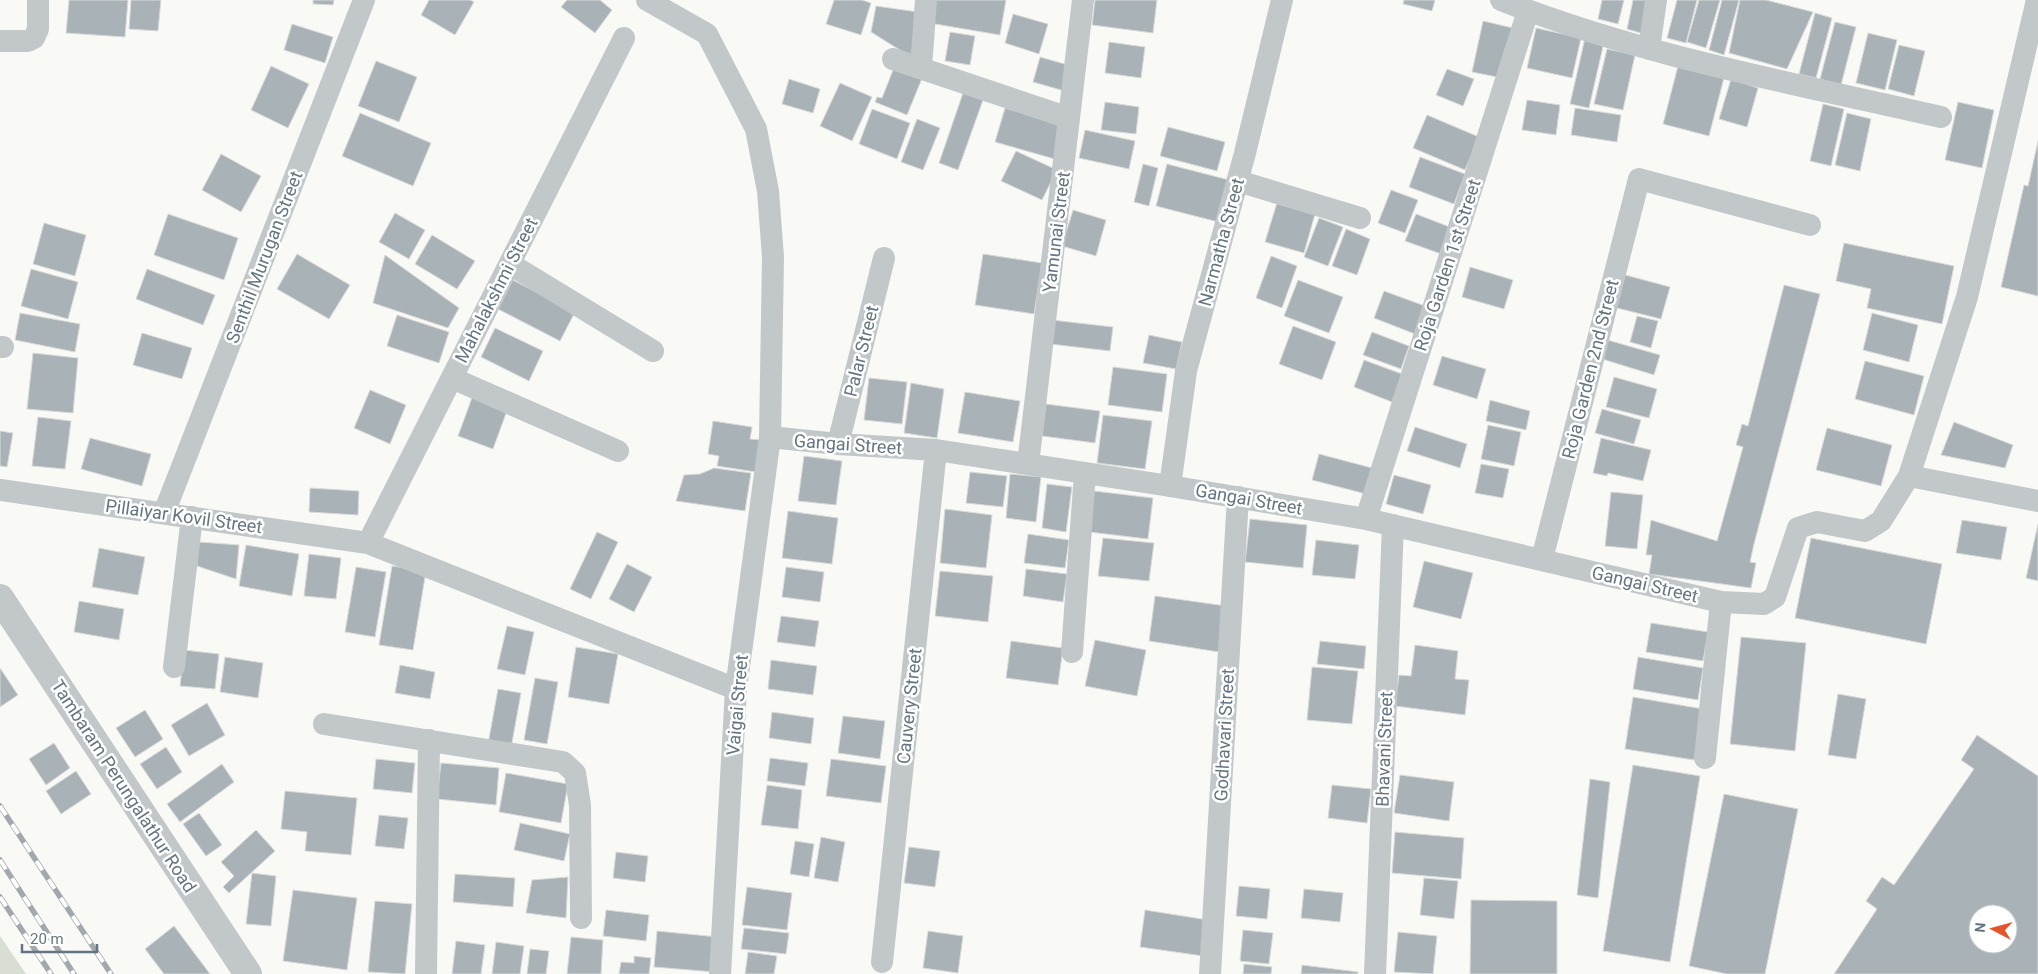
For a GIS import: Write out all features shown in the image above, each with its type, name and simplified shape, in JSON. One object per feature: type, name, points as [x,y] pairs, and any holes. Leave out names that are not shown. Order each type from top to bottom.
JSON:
[{"type":"street","points":[[0,41],[28,42],[34,38],[38,29],[38,0]]},
{"type":"street","name":"Senthil Murugan Street","points":[[164,514],[364,0]]},
{"type":"street","name":"Vaigai Street","points":[[647,0],[707,34],[756,129],[768,191],[773,257],[770,437],[736,689],[720,974]]},
{"type":"street","points":[[921,68],[926,0]]},
{"type":"street","name":"Yamunai Street","points":[[1028,464],[1083,0]]},
{"type":"street","name":"Narmatha Street","points":[[1170,486],[1186,371],[1238,181],[1282,0]]},
{"type":"street","points":[[1501,0],[1528,11],[1649,49],[1941,117]]},
{"type":"street","points":[[1649,49],[1656,0]]},
{"type":"street","points":[[2037,0],[1967,297],[1909,476],[2038,502]]},
{"type":"street","name":"Roja Garden 1st Street","points":[[1366,519],[1528,11]]},
{"type":"street","name":"Mahalakshmi Street","points":[[368,543],[624,38]]},
{"type":"street","points":[[893,58],[1069,118]]},
{"type":"street","name":"Roja Garden 2nd Street","points":[[1542,559],[1639,179],[1810,225]]},
{"type":"street","points":[[1238,181],[1360,218]]},
{"type":"street","name":"Palar Street","points":[[838,444],[884,258]]},
{"type":"street","points":[[510,264],[653,352]]},
{"type":"street","points":[[452,378],[618,451]]},
{"type":"street","name":"Gangai Street","points":[[770,437],[838,444],[936,450],[1238,497],[1366,519],[1721,602],[1764,604],[1775,597],[1798,528],[1817,522],[1865,531],[1881,521],[1909,476]]},
{"type":"street","name":"Cauvery Street","points":[[882,962],[936,450]]},
{"type":"street","points":[[1072,652],[1085,473]]},
{"type":"street","name":"Pillaiyar Kovil Street","points":[[0,490],[368,543],[736,689]]},
{"type":"street","name":"Godhavari Street","points":[[1210,974],[1238,497]]},
{"type":"street","points":[[174,667],[192,517]]},
{"type":"street","name":"Bhavani Street","points":[[1375,974],[1393,525]]},
{"type":"street","name":"Tambaram Perungalathur Road","points":[[0,598],[248,974]]},
{"type":"street","points":[[1705,758],[1721,602]]},
{"type":"street","points":[[324,724],[563,762],[575,773],[580,805],[581,918]]},
{"type":"street","points":[[426,974],[429,740]]},
{"type":"shaded area","points":[[0,936],[26,974],[0,974]]},
{"type":"building","points":[[69,0],[128,0],[125,37],[66,33]]},
{"type":"building","points":[[131,0],[161,0],[158,31],[129,29]]},
{"type":"building","points":[[313,0],[334,0],[333,5],[313,4]]},
{"type":"building","points":[[429,0],[470,0],[474,2],[455,35],[421,15]]},
{"type":"building","points":[[567,0],[600,0],[612,10],[595,33],[561,7]]},
{"type":"building","points":[[834,0],[862,0],[871,3],[861,35],[826,24]]},
{"type":"building","points":[[933,0],[1006,0],[1000,35],[929,23]]},
{"type":"building","points":[[1095,0],[1157,0],[1153,33],[1092,25]]},
{"type":"building","points":[[1404,0],[1435,0],[1432,11],[1403,4]]},
{"type":"building","points":[[1602,0],[1624,0],[1618,24],[1598,19]]},
{"type":"building","points":[[1633,0],[1646,0],[1644,34],[1627,29]]},
{"type":"building","points":[[1677,0],[1697,0],[1686,43],[1667,38]]},
{"type":"building","points":[[1699,0],[1720,0],[1706,48],[1687,42]]},
{"type":"building","points":[[1722,0],[1739,0],[1724,55],[1709,50]]},
{"type":"building","points":[[1740,0],[1766,0],[1813,12],[1787,69],[1729,53]]},
{"type":"building","points":[[876,6],[918,12],[911,57],[871,32]]},
{"type":"building","points":[[1815,13],[1832,18],[1816,78],[1799,74]]},
{"type":"building","points":[[1013,14],[1048,24],[1039,54],[1005,43]]},
{"type":"building","points":[[1483,21],[1513,28],[1502,78],[1472,72]]},
{"type":"building","points":[[1835,22],[1856,27],[1841,85],[1820,79]]},
{"type":"building","points":[[292,24],[333,37],[325,63],[284,50]]},
{"type":"building","points":[[1536,28],[1581,38],[1572,78],[1527,68]]},
{"type":"building","points":[[950,32],[975,36],[970,65],[945,61]]},
{"type":"building","points":[[1868,33],[1897,40],[1885,90],[1856,83]]},
{"type":"building","points":[[1585,38],[1604,42],[1589,108],[1570,104]]},
{"type":"building","points":[[1109,42],[1145,47],[1141,78],[1105,73]]},
{"type":"building","points":[[1899,45],[1925,51],[1914,96],[1888,89]]},
{"type":"building","points":[[1607,49],[1635,55],[1623,110],[1594,104]]},
{"type":"building","points":[[1040,57],[1075,67],[1068,92],[1033,82]]},
{"type":"building","points":[[897,60],[925,71],[907,115],[875,102],[877,97],[882,98]]},
{"type":"building","points":[[376,61],[417,77],[399,122],[358,106]]},
{"type":"building","points":[[1679,62],[1725,74],[1709,136],[1663,124]]},
{"type":"building","points":[[271,66],[309,84],[288,128],[251,110]]},
{"type":"building","points":[[1447,69],[1474,79],[1463,106],[1436,95]]},
{"type":"building","points":[[789,79],[820,89],[813,113],[782,104]]},
{"type":"building","points":[[1731,79],[1758,88],[1747,127],[1719,119]]},
{"type":"building","points":[[840,83],[872,97],[852,141],[820,126]]},
{"type":"building","points":[[963,93],[983,100],[958,170],[939,163]]},
{"type":"building","points":[[1527,100],[1560,105],[1556,135],[1522,130]]},
{"type":"building","points":[[1105,102],[1139,107],[1136,134],[1101,130]]},
{"type":"building","points":[[1958,102],[1994,110],[1982,168],[1945,160]]},
{"type":"building","points":[[1823,104],[1844,109],[1831,166],[1810,161]]},
{"type":"building","points":[[1005,108],[1067,126],[1058,160],[995,142]]},
{"type":"building","points":[[1575,108],[1621,115],[1617,142],[1571,135]]},
{"type":"building","points":[[872,109],[910,123],[897,159],[859,144]]},
{"type":"building","points":[[360,113],[431,143],[413,186],[342,156]]},
{"type":"building","points":[[1847,113],[1871,119],[1860,171],[1835,165]]},
{"type":"building","points":[[1427,115],[1479,137],[1465,170],[1413,148]]},
{"type":"building","points":[[917,119],[940,128],[923,170],[901,162]]},
{"type":"building","points":[[1168,127],[1225,142],[1217,171],[1160,156]]},
{"type":"building","points":[[1085,130],[1135,141],[1129,169],[1079,158]]},
{"type":"building","points":[[2038,141],[2038,296],[2001,287],[2024,185],[2028,186]]},
{"type":"building","points":[[1016,151],[1057,170],[1042,200],[1001,181]]},
{"type":"building","points":[[221,154],[261,176],[241,212],[202,190]]},
{"type":"building","points":[[1420,157],[1465,174],[1454,204],[1409,187]]},
{"type":"building","points":[[1143,164],[1158,168],[1149,206],[1134,202]]},
{"type":"building","points":[[1167,164],[1233,181],[1222,223],[1156,206]]},
{"type":"building","points":[[1391,190],[1418,200],[1405,233],[1378,223]]},
{"type":"building","points":[[1279,196],[1317,207],[1304,253],[1265,242]]},
{"type":"building","points":[[1073,210],[1106,220],[1096,256],[1062,246]]},
{"type":"building","points":[[395,213],[425,230],[409,259],[379,242]]},
{"type":"building","points":[[168,214],[238,238],[224,280],[154,255]]},
{"type":"building","points":[[1416,214],[1455,229],[1444,255],[1405,241]]},
{"type":"building","points":[[1319,218],[1343,227],[1328,266],[1304,257]]},
{"type":"building","points":[[44,223],[86,235],[75,276],[33,264]]},
{"type":"building","points":[[1346,229],[1370,239],[1357,275],[1332,266]]},
{"type":"building","points":[[432,235],[475,261],[457,289],[415,264]]},
{"type":"building","points":[[1844,243],[1954,266],[1942,324],[1867,308],[1871,289],[1836,281]]},
{"type":"building","points":[[297,254],[350,285],[329,319],[277,289]]},
{"type":"building","points":[[983,254],[1042,263],[1034,314],[975,305]]},
{"type":"building","points":[[385,255],[459,308],[448,328],[373,303]]},
{"type":"building","points":[[1271,256],[1297,266],[1282,308],[1256,298]]},
{"type":"building","points":[[1470,267],[1513,280],[1504,309],[1462,297]]},
{"type":"building","points":[[31,269],[78,282],[68,319],[21,306]]},
{"type":"building","points":[[147,269],[215,295],[203,325],[136,299]]},
{"type":"building","points":[[1618,273],[1670,287],[1661,319],[1609,306]]},
{"type":"building","points":[[511,279],[575,312],[560,341],[496,308]]},
{"type":"building","points":[[1298,280],[1343,297],[1329,333],[1284,316]]},
{"type":"building","points":[[1784,285],[1820,294],[1754,544],[1750,562],[1756,563],[1751,588],[1649,574],[1652,555],[1646,555],[1651,520],[1717,541],[1743,447],[1736,445],[1742,424],[1748,426]]},
{"type":"building","points":[[1384,291],[1425,306],[1415,334],[1374,318]]},
{"type":"building","points":[[20,313],[80,324],[75,352],[15,340]]},
{"type":"building","points":[[1872,313],[1918,325],[1909,362],[1863,350]]},
{"type":"building","points":[[397,315],[449,332],[439,363],[387,346]]},
{"type":"building","points":[[1637,316],[1658,321],[1651,348],[1630,342]]},
{"type":"building","points":[[1052,320],[1113,327],[1110,351],[1050,344]]},
{"type":"building","points":[[1293,326],[1336,342],[1322,380],[1279,364]]},
{"type":"building","points":[[495,328],[543,351],[529,381],[481,357]]},
{"type":"building","points":[[1372,332],[1409,346],[1401,369],[1363,355]]},
{"type":"building","points":[[142,333],[192,348],[182,379],[133,365]]},
{"type":"building","points":[[1149,335],[1182,342],[1176,369],[1143,363]]},
{"type":"building","points":[[1604,339],[1660,355],[1654,375],[1599,358]]},
{"type":"building","points":[[33,353],[78,358],[73,413],[27,409]]},
{"type":"building","points":[[1442,356],[1486,369],[1477,399],[1433,385]]},
{"type":"building","points":[[1364,360],[1402,374],[1392,402],[1354,387]]},
{"type":"building","points":[[1865,361],[1924,376],[1914,415],[1855,399]]},
{"type":"building","points":[[1113,367],[1167,374],[1162,412],[1108,405]]},
{"type":"building","points":[[1614,377],[1657,389],[1649,418],[1606,407]]},
{"type":"building","points":[[869,378],[907,382],[902,424],[864,420]]},
{"type":"building","points":[[911,383],[944,389],[937,438],[904,433]]},
{"type":"building","points":[[370,390],[406,405],[390,444],[354,428]]},
{"type":"building","points":[[965,392],[1020,401],[1013,442],[958,433]]},
{"type":"building","points":[[473,395],[508,408],[493,449],[458,436]]},
{"type":"building","points":[[1490,400],[1530,411],[1526,430],[1486,421]]},
{"type":"building","points":[[1046,404],[1100,411],[1095,443],[1042,436]]},
{"type":"building","points":[[1602,409],[1641,420],[1634,444],[1595,433]]},
{"type":"building","points":[[1103,415],[1152,421],[1145,469],[1097,463]]},
{"type":"building","points":[[38,417],[71,421],[65,469],[32,466]]},
{"type":"building","points":[[713,421],[752,427],[750,439],[761,440],[756,472],[717,466],[719,456],[708,454]]},
{"type":"building","points":[[1954,422],[2013,445],[2005,468],[1941,455]]},
{"type":"building","points":[[1488,425],[1521,432],[1514,466],[1481,459]]},
{"type":"building","points":[[1415,427],[1467,444],[1460,468],[1407,451]]},
{"type":"building","points":[[1827,428],[1892,445],[1881,486],[1816,470]]},
{"type":"building","points":[[0,431],[13,433],[7,467],[0,466]]},
{"type":"building","points":[[90,438],[151,454],[142,486],[81,469]]},
{"type":"building","points":[[1601,438],[1651,450],[1643,481],[1608,473],[1607,476],[1593,473]]},
{"type":"building","points":[[1319,454],[1376,469],[1370,495],[1312,480]]},
{"type":"building","points":[[804,456],[842,461],[836,505],[798,501]]},
{"type":"building","points":[[1481,464],[1509,469],[1503,498],[1475,493]]},
{"type":"building","points":[[714,468],[751,473],[745,511],[676,501],[684,475],[700,474]]},
{"type":"building","points":[[970,472],[1007,476],[1003,507],[966,503]]},
{"type":"building","points":[[1010,474],[1041,477],[1036,522],[1006,518]]},
{"type":"building","points":[[1394,475],[1431,485],[1423,514],[1386,504]]},
{"type":"building","points":[[1047,484],[1072,487],[1066,532],[1042,528]]},
{"type":"building","points":[[310,488],[359,491],[358,515],[309,512]]},
{"type":"building","points":[[1094,491],[1153,498],[1148,539],[1089,532]]},
{"type":"building","points":[[1611,492],[1643,495],[1637,549],[1605,546]]},
{"type":"building","points":[[945,509],[992,515],[986,568],[940,563]]},
{"type":"building","points":[[788,511],[838,518],[832,564],[782,558]]},
{"type":"building","points":[[1250,519],[1307,525],[1303,568],[1245,562]]},
{"type":"building","points":[[1962,520],[2007,527],[2001,560],[1956,553]]},
{"type":"building","points":[[2038,524],[2038,581],[2026,578]]},
{"type":"building","points":[[597,532],[618,542],[591,599],[570,589]]},
{"type":"building","points":[[1028,534],[1069,540],[1065,568],[1024,563]]},
{"type":"building","points":[[1103,538],[1154,543],[1149,581],[1098,576]]},
{"type":"building","points":[[1811,538],[1942,564],[1926,644],[1795,618]]},
{"type":"building","points":[[1316,540],[1359,545],[1355,579],[1312,575]]},
{"type":"building","points":[[199,542],[239,545],[236,579],[197,566]]},
{"type":"building","points":[[246,545],[299,554],[292,596],[239,586]]},
{"type":"building","points":[[99,548],[145,557],[138,595],[92,587]]},
{"type":"building","points":[[309,554],[341,558],[336,599],[304,596]]},
{"type":"building","points":[[1424,561],[1473,573],[1461,619],[1413,607]]},
{"type":"building","points":[[627,564],[652,577],[634,612],[609,599]]},
{"type":"building","points":[[392,566],[426,571],[413,650],[379,645]]},
{"type":"building","points":[[356,567],[386,572],[375,637],[345,632]]},
{"type":"building","points":[[786,567],[824,572],[820,602],[782,597]]},
{"type":"building","points":[[1026,569],[1067,574],[1063,602],[1023,596]]},
{"type":"building","points":[[940,571],[993,576],[988,622],[935,616]]},
{"type":"building","points":[[1155,596],[1226,606],[1219,652],[1149,641]]},
{"type":"building","points":[[79,601],[124,609],[119,640],[74,632]]},
{"type":"building","points":[[781,616],[819,621],[815,647],[777,642]]},
{"type":"building","points":[[1651,623],[1708,632],[1703,661],[1646,652]]},
{"type":"building","points":[[507,626],[534,632],[525,675],[497,669]]},
{"type":"building","points":[[1741,637],[1806,643],[1795,751],[1730,744]]},
{"type":"building","points":[[1095,640],[1146,650],[1137,696],[1085,686]]},
{"type":"building","points":[[1011,641],[1063,648],[1058,685],[1006,678]]},
{"type":"building","points":[[1320,641],[1366,646],[1364,669],[1317,664]]},
{"type":"building","points":[[1415,645],[1458,651],[1455,679],[1469,680],[1465,715],[1395,706],[1399,675],[1411,676]]},
{"type":"building","points":[[576,647],[618,654],[609,704],[568,697]]},
{"type":"building","points":[[184,650],[219,654],[215,689],[180,686]]},
{"type":"building","points":[[225,657],[263,663],[258,698],[220,692]]},
{"type":"building","points":[[1638,657],[1703,668],[1698,700],[1633,689]]},
{"type":"building","points":[[771,660],[817,666],[813,695],[768,689]]},
{"type":"building","points":[[400,665],[435,672],[430,699],[395,693]]},
{"type":"building","points":[[1312,667],[1358,671],[1352,724],[1307,720]]},
{"type":"building","points":[[0,668],[18,695],[0,707]]},
{"type":"building","points":[[535,678],[558,682],[547,744],[524,740]]},
{"type":"building","points":[[498,689],[521,693],[511,748],[488,744]]},
{"type":"building","points":[[1838,694],[1866,699],[1856,759],[1828,755]]},
{"type":"building","points":[[1633,697],[1703,709],[1694,760],[1625,749]]},
{"type":"building","points":[[207,703],[225,735],[189,756],[171,725]]},
{"type":"building","points":[[145,710],[163,739],[135,757],[116,728]]},
{"type":"building","points":[[772,712],[814,718],[811,744],[769,738]]},
{"type":"building","points":[[843,716],[885,721],[880,759],[838,753]]},
{"type":"building","points":[[1977,735],[2038,776],[2038,974],[1834,974],[1877,909],[1866,901],[1882,877],[1894,885],[1974,769],[1961,760]]},
{"type":"building","points":[[54,743],[70,768],[46,785],[29,759]]},
{"type":"building","points":[[166,747],[182,772],[157,789],[140,764]]},
{"type":"building","points":[[770,758],[808,763],[805,786],[767,781]]},
{"type":"building","points":[[376,759],[415,763],[412,793],[373,789]]},
{"type":"building","points":[[831,759],[886,766],[881,803],[826,796]]},
{"type":"building","points":[[441,763],[499,768],[496,805],[437,799]]},
{"type":"building","points":[[222,764],[234,782],[180,822],[167,804]]},
{"type":"building","points":[[1633,765],[1700,776],[1670,962],[1603,951]]},
{"type":"building","points":[[76,771],[91,794],[61,814],[46,791]]},
{"type":"building","points":[[506,773],[568,784],[561,823],[499,812]]},
{"type":"building","points":[[1400,775],[1454,782],[1449,821],[1394,813]]},
{"type":"building","points":[[1590,779],[1610,782],[1598,898],[1577,895]]},
{"type":"building","points":[[767,785],[802,790],[798,829],[761,825]]},
{"type":"building","points":[[1332,785],[1371,789],[1367,823],[1328,818]]},
{"type":"building","points":[[285,791],[357,798],[351,855],[305,851],[307,832],[281,829]]},
{"type":"building","points":[[1724,794],[1798,809],[1765,974],[1727,974],[1689,966]]},
{"type":"building","points":[[199,813],[222,845],[206,856],[183,824]]},
{"type":"building","points":[[379,815],[408,818],[404,849],[375,846]]},
{"type":"building","points":[[520,823],[570,834],[564,861],[514,850]]},
{"type":"building","points":[[256,830],[275,851],[229,893],[223,887],[234,876],[221,862]]},
{"type":"building","points":[[1395,832],[1464,838],[1461,879],[1392,873]]},
{"type":"building","points":[[821,837],[845,842],[838,882],[814,878]]},
{"type":"building","points":[[795,841],[814,844],[809,877],[790,874]]},
{"type":"building","points":[[909,847],[940,851],[935,887],[904,883]]},
{"type":"building","points":[[616,852],[648,856],[645,882],[613,878]]},
{"type":"building","points":[[252,873],[276,876],[271,926],[246,924]]},
{"type":"building","points":[[455,874],[515,878],[513,907],[453,902]]},
{"type":"building","points":[[568,877],[566,918],[526,913],[532,880]]},
{"type":"building","points":[[1424,878],[1458,881],[1454,919],[1420,915]]},
{"type":"building","points":[[1239,886],[1270,889],[1267,919],[1236,916]]},
{"type":"building","points":[[747,887],[792,893],[787,930],[742,925]]},
{"type":"building","points":[[1304,889],[1343,893],[1340,922],[1301,918]]},
{"type":"building","points":[[293,890],[357,898],[347,970],[283,961]]},
{"type":"building","points":[[1471,900],[1557,901],[1557,974],[1470,974]]},
{"type":"building","points":[[375,901],[412,904],[405,974],[368,972]]},
{"type":"building","points":[[606,910],[649,915],[646,941],[603,936]]},
{"type":"building","points":[[1145,910],[1208,920],[1203,956],[1140,947]]},
{"type":"building","points":[[174,926],[210,974],[164,974],[145,949]]},
{"type":"building","points":[[744,928],[789,933],[786,954],[741,949]]},
{"type":"building","points":[[1243,930],[1273,933],[1269,964],[1240,961]]},
{"type":"building","points":[[657,931],[718,937],[715,972],[654,967]]},
{"type":"building","points":[[928,931],[963,936],[958,973],[923,968]]},
{"type":"building","points":[[1398,932],[1437,936],[1433,974],[1394,972]]},
{"type":"building","points":[[571,937],[603,940],[601,974],[567,974]]},
{"type":"building","points":[[456,941],[485,945],[481,974],[452,974]]},
{"type":"building","points":[[496,942],[524,946],[520,974],[492,974]]},
{"type":"building","points":[[530,949],[549,951],[546,974],[527,974]]},
{"type":"building","points":[[748,952],[777,956],[774,974],[745,974]]},
{"type":"building","points":[[634,956],[651,958],[649,974],[619,974],[621,962],[634,963]]},
{"type":"building","points":[[1244,964],[1272,967],[1271,974],[1243,974]]},
{"type":"building","points":[[1302,965],[1358,972],[1358,974],[1301,974]]},
{"type":"railway","points":[[0,806],[111,974]]},
{"type":"railway","points":[[0,860],[74,974]]},
{"type":"railway","points":[[0,897],[51,974]]}]
